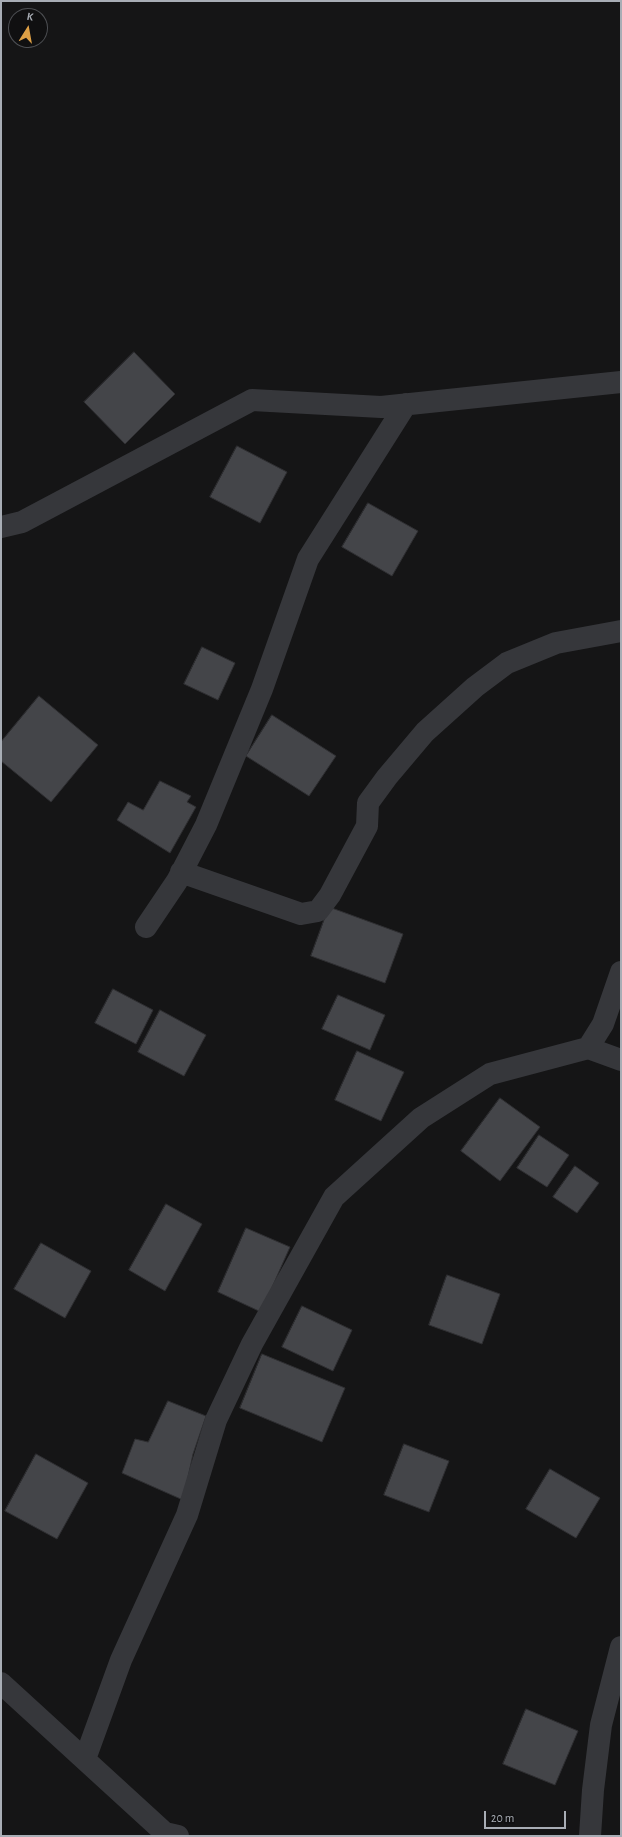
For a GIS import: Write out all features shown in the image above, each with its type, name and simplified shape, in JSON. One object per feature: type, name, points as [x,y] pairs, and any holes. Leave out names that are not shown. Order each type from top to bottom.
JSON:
[{"type":"street","points":[[1,527],[22,522],[252,400],[381,407],[621,382]]},
{"type":"street","points":[[146,927],[181,872],[206,825],[259,696],[308,559],[406,404]]},
{"type":"street","points":[[181,872],[301,914],[318,911],[330,895],[367,826],[368,803],[425,732],[475,687],[507,663],[556,643],[621,631]]},
{"type":"street","points":[[588,1048],[603,1024],[621,972]]},
{"type":"street","points":[[85,1760],[121,1660],[187,1515],[216,1420],[252,1344],[334,1197],[421,1118],[490,1074],[588,1048],[621,1060]]},
{"type":"street","points":[[590,1836],[593,1790],[601,1725],[621,1647]]},
{"type":"street","points":[[1,1683],[165,1833],[178,1836]]},
{"type":"building","points":[[134,352],[175,394],[125,444],[84,402]]},
{"type":"building","points":[[237,446],[287,472],[260,523],[210,497]]},
{"type":"building","points":[[368,503],[418,531],[392,576],[342,547]]},
{"type":"building","points":[[202,647],[235,663],[218,700],[184,684]]},
{"type":"building","points":[[39,696],[98,745],[51,802],[1,761],[1,742]]},
{"type":"building","points":[[272,715],[336,756],[309,796],[246,756]]},
{"type":"building","points":[[160,781],[191,796],[187,802],[196,807],[170,853],[117,820],[128,802],[143,810]]},
{"type":"building","points":[[329,907],[403,934],[385,983],[311,956]]},
{"type":"building","points":[[113,989],[153,1010],[136,1044],[95,1023]]},
{"type":"building","points":[[338,995],[385,1015],[370,1050],[322,1029]]},
{"type":"building","points":[[160,1010],[206,1035],[184,1076],[138,1052]]},
{"type":"building","points":[[357,1051],[404,1072],[381,1121],[335,1100]]},
{"type":"building","points":[[500,1098],[540,1127],[500,1181],[461,1151]]},
{"type":"building","points":[[539,1135],[569,1155],[547,1187],[517,1168]]},
{"type":"building","points":[[575,1166],[599,1183],[577,1213],[553,1197]]},
{"type":"building","points":[[166,1204],[202,1224],[165,1291],[129,1270]]},
{"type":"building","points":[[246,1228],[290,1247],[261,1312],[218,1292]]},
{"type":"building","points":[[41,1243],[91,1271],[65,1318],[14,1289]]},
{"type":"building","points":[[447,1275],[500,1294],[482,1344],[429,1325]]},
{"type":"building","points":[[302,1306],[352,1330],[333,1371],[282,1347]]},
{"type":"building","points":[[262,1354],[345,1388],[322,1442],[240,1408]]},
{"type":"building","points":[[168,1401],[206,1416],[193,1454],[183,1500],[122,1473],[135,1439],[148,1442]]},
{"type":"building","points":[[404,1444],[449,1461],[429,1512],[384,1495]]},
{"type":"building","points":[[36,1454],[88,1483],[57,1539],[5,1511]]},
{"type":"building","points":[[550,1469],[600,1498],[576,1538],[526,1509]]},
{"type":"building","points":[[526,1709],[578,1731],[555,1785],[503,1764]]}]
